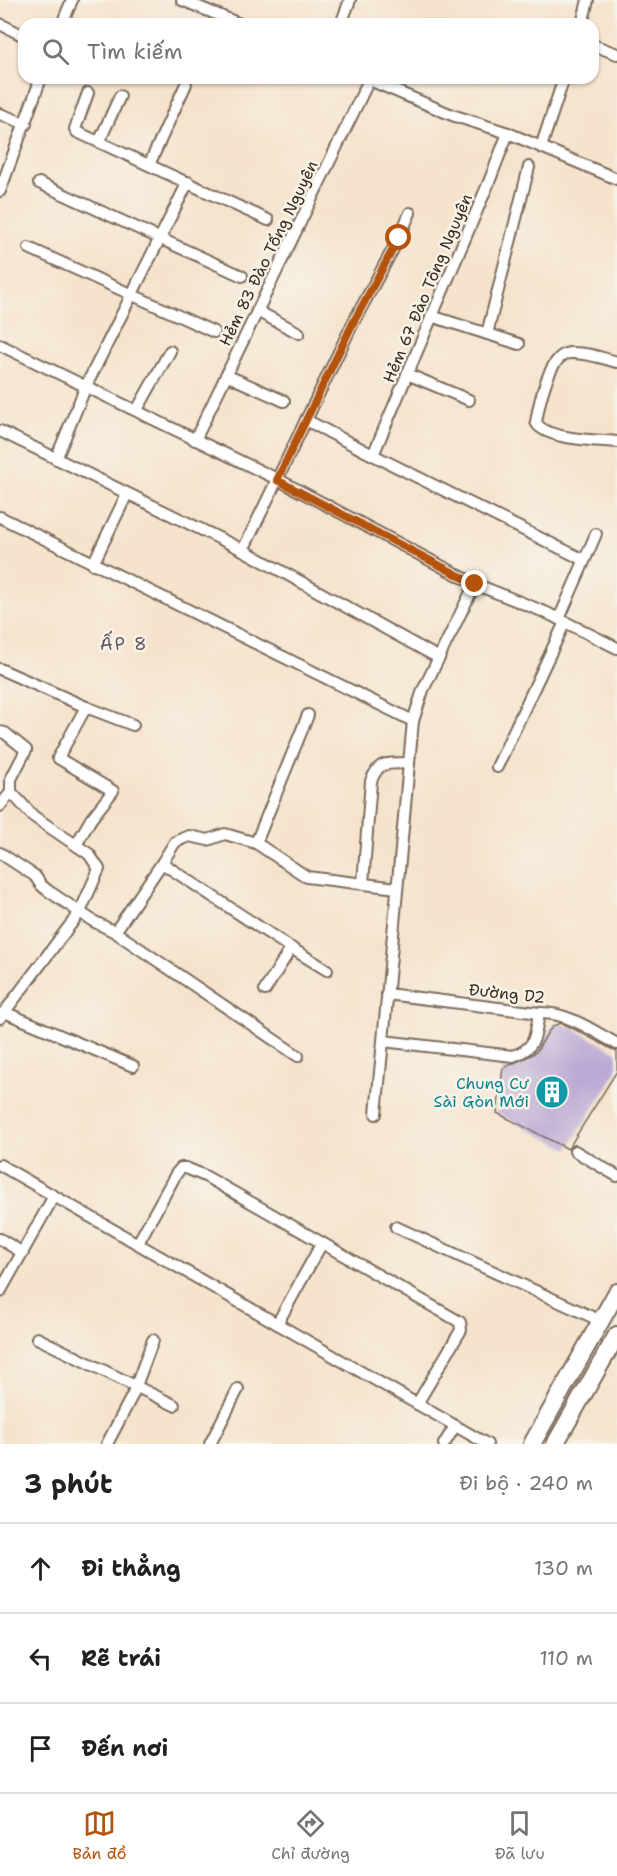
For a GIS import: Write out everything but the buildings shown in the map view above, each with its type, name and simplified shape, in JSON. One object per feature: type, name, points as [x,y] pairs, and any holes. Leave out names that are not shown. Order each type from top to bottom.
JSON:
[{"type":"main road","points":[[532,1444],[617,1292]]},
{"type":"main road","points":[[555,1444],[617,1335]]},
{"type":"street","points":[[64,18],[72,0]]},
{"type":"street","points":[[182,0],[226,18]]},
{"type":"street","points":[[343,18],[350,0]]},
{"type":"street","points":[[584,18],[588,0]]},
{"type":"street","points":[[0,24],[18,33]]},
{"type":"street","points":[[599,47],[617,54]]},
{"type":"street","points":[[0,191],[39,84]]},
{"type":"street","points":[[149,165],[186,84]]},
{"type":"street","name":"Hẻm 83 Đào Tống Nguyên","points":[[195,440],[365,84]]},
{"type":"street","points":[[379,84],[452,115],[508,132],[617,179]]},
{"type":"street","points":[[541,147],[562,84]]},
{"type":"street","points":[[88,93],[75,129],[77,132],[268,220]]},
{"type":"street","points":[[99,142],[120,96]]},
{"type":"street","points":[[0,114],[26,124]]},
{"type":"street","name":"Hẻm 67 Đào Tông Nguyên","points":[[373,455],[508,132]]},
{"type":"street","points":[[488,334],[529,167]]},
{"type":"street","points":[[56,459],[86,386],[188,182]]},
{"type":"street","points":[[39,183],[242,276]]},
{"type":"street","points":[[243,550],[410,213]]},
{"type":"street","points":[[29,248],[214,332]]},
{"type":"street","points":[[257,311],[299,333]]},
{"type":"street","points":[[431,316],[519,345]]},
{"type":"street","points":[[0,345],[277,480],[475,584],[562,621],[617,648]]},
{"type":"street","points":[[137,410],[170,351]]},
{"type":"street","points":[[617,362],[578,353],[568,353],[559,357],[552,366],[536,422],[539,428],[551,434],[617,442]]},
{"type":"street","points":[[407,374],[469,400]]},
{"type":"street","points":[[226,375],[284,401]]},
{"type":"street","points":[[306,420],[584,560]]},
{"type":"street","points":[[0,431],[243,550],[439,658]]},
{"type":"street","points":[[93,564],[127,494]]},
{"type":"street","points":[[0,517],[413,721]]},
{"type":"street","points":[[497,767],[562,621],[596,534]]},
{"type":"street","points":[[376,1114],[413,721],[423,690],[475,584]]},
{"type":"street","points":[[0,669],[86,707],[134,724]]},
{"type":"street","points":[[76,845],[91,819],[113,791],[58,758],[86,707]]},
{"type":"street","points":[[256,843],[308,715]]},
{"type":"street","points":[[0,732],[5,733],[26,750],[11,779],[11,792],[0,806]]},
{"type":"street","points":[[363,883],[371,781],[378,767],[382,765],[409,763]]},
{"type":"street","points":[[11,792],[33,816],[89,854],[99,869],[80,912],[2,1015],[133,1066]]},
{"type":"street","points":[[114,932],[176,842],[189,836],[208,840],[225,834],[256,843],[308,877],[398,888]]},
{"type":"street","points":[[0,853],[35,876],[41,885],[80,912],[114,932],[298,1056]]},
{"type":"street","points":[[162,862],[327,970]]},
{"type":"street","points":[[265,990],[291,948]]},
{"type":"street","name":"Đường D2","points":[[387,994],[539,1013],[553,1012],[617,1044]]},
{"type":"street","points":[[383,1041],[513,1056],[524,1053],[532,1045],[539,1013]]},
{"type":"street","points":[[575,1151],[617,1176]]},
{"type":"street","points":[[0,1165],[487,1444]]},
{"type":"street","points":[[138,1243],[176,1174],[181,1168],[186,1168],[205,1176],[460,1322],[461,1330],[417,1404]]},
{"type":"street","points":[[0,1292],[54,1196]]},
{"type":"street","points":[[396,1227],[601,1321]]},
{"type":"street","points":[[0,1239],[23,1253]]},
{"type":"street","points":[[277,1324],[322,1243]]},
{"type":"street","points":[[38,1338],[174,1405]]},
{"type":"street","points":[[107,1444],[136,1386],[153,1340]]},
{"type":"street","points":[[210,1444],[238,1389]]},
{"type":"street","points":[[444,1444],[454,1426]]},
{"type":"place","name":"Chung Cư Sài Gòn Mới","points":[[552,1092]]},
{"type":"district","name":"ẤP 8","points":[[124,644]]},
{"type":"route","points":[[399,238],[353,323],[277,480],[475,584]]}]
